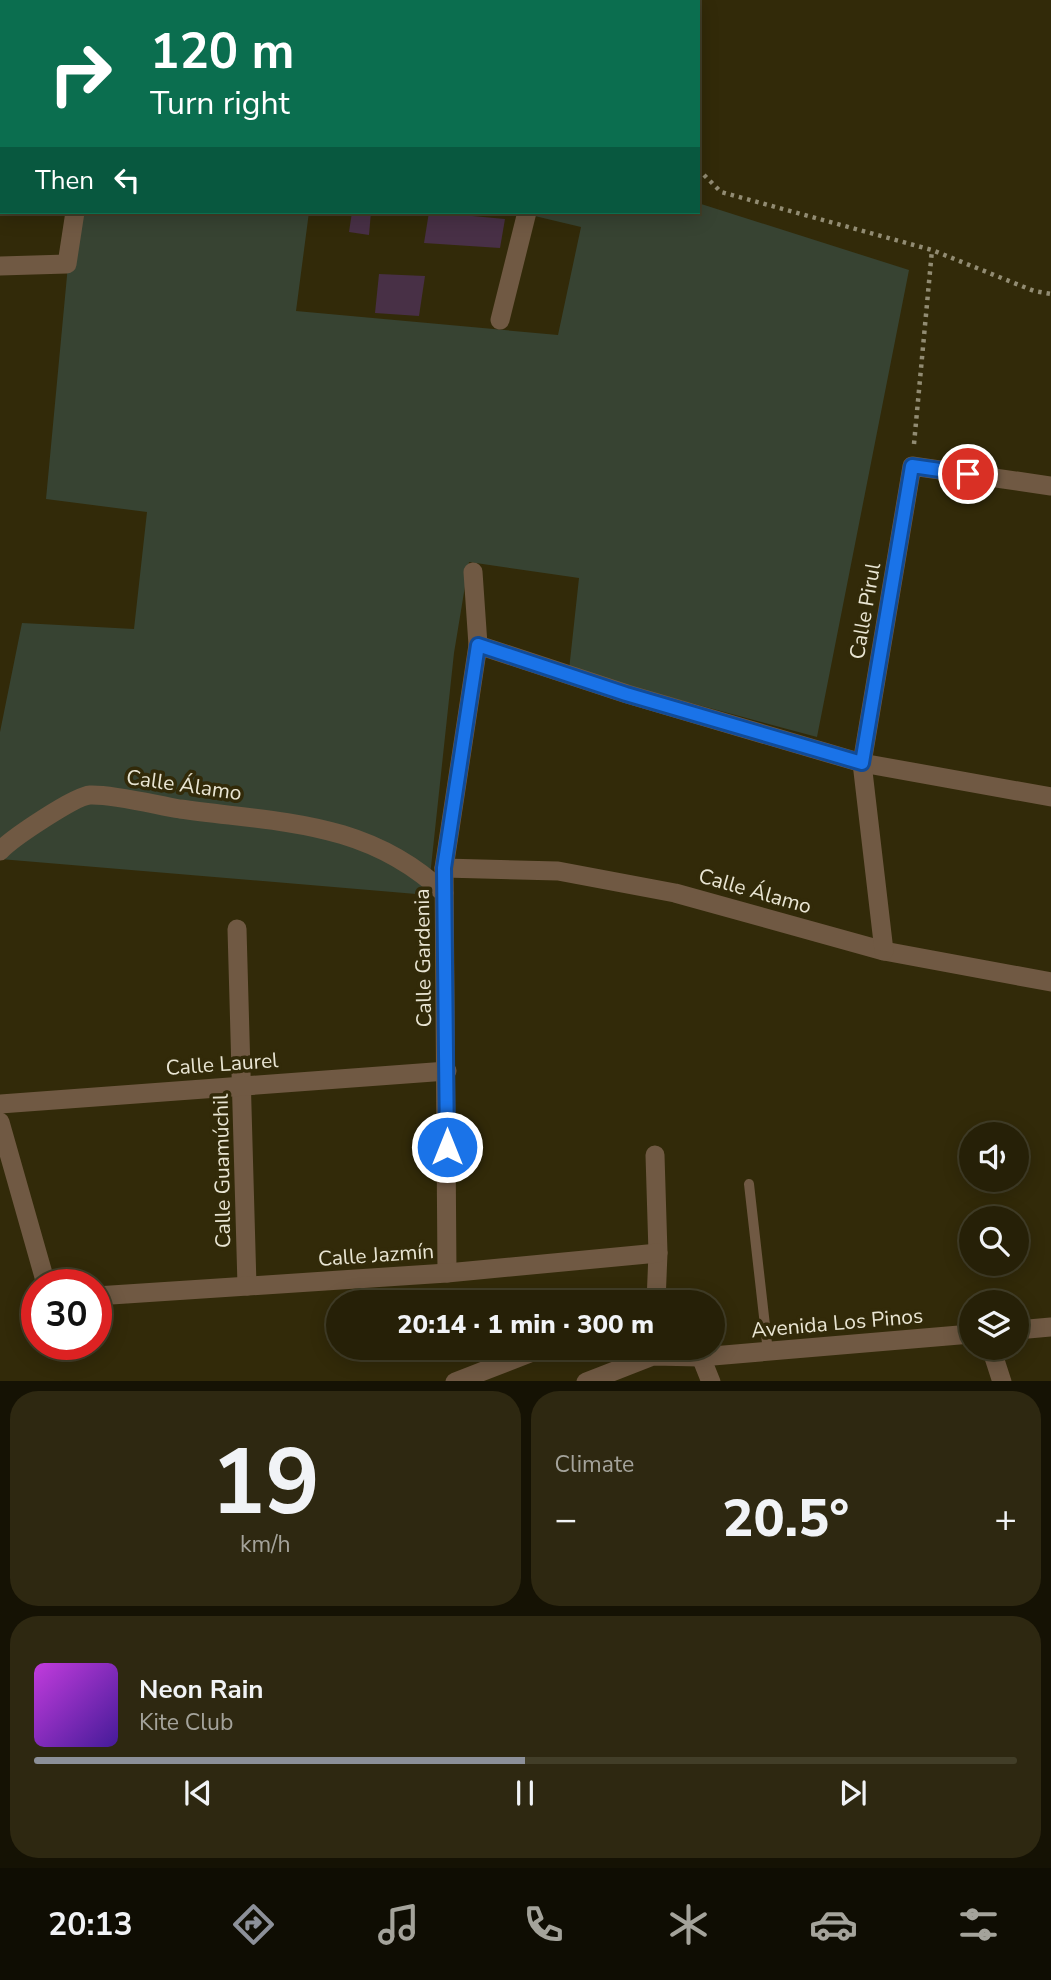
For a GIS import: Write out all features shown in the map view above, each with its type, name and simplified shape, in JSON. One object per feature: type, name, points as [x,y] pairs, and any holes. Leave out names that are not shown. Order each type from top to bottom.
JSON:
[{"type":"street","points":[[0,265],[67,264],[75,214]]},
{"type":"street","points":[[500,320],[526,214]]},
{"type":"street","points":[[912,466],[1051,486]]},
{"type":"street","name":"Calle Pirul","points":[[884,951],[862,763],[912,466]]},
{"type":"street","name":"Calle Gardenia","points":[[447,1273],[444,868],[478,645],[473,572]]},
{"type":"street","points":[[478,645],[626,694],[862,763],[1051,797]]},
{"type":"street","name":"Calle Álamo","points":[[0,851],[14,836],[89,795],[337,831],[390,852],[422,872],[444,893]]},
{"type":"street","name":"Calle Álamo","points":[[444,868],[558,871],[675,892],[884,951],[1051,982]]},
{"type":"street","name":"Calle Guamúchil","points":[[237,929],[247,1286]]},
{"type":"street","name":"Calle Laurel","points":[[0,1104],[447,1071]]},
{"type":"street","points":[[0,1122],[42,1269]]},
{"type":"street","points":[[654,1155],[658,1253],[656,1290]]},
{"type":"street","name":"Calle Jazmín","points":[[112,1295],[447,1273],[658,1253]]},
{"type":"street","points":[[1029,1329],[1051,1327]]},
{"type":"street","name":"Avenida Los Pinos","points":[[725,1355],[959,1335]]},
{"type":"street","points":[[455,1381],[511,1360]]},
{"type":"street","name":"Avenida Los Pinos","points":[[586,1381],[628,1360]]},
{"type":"street","points":[[702,1360],[711,1381]]},
{"type":"street","points":[[995,1360],[1002,1381]]},
{"type":"lane","points":[[749,1184],[768,1352]]},
{"type":"path","points":[[700,171],[721,192],[932,250],[1034,291],[1051,294]]},
{"type":"path","points":[[912,466],[932,250]]},
{"type":"green space","points":[[700,204],[909,270],[817,737],[569,670],[579,578],[469,562],[454,653],[428,895],[0,859],[0,732],[22,623],[134,629],[147,512],[46,499],[73,214],[309,214],[296,311],[558,335],[581,227],[526,214],[700,214]]},
{"type":"building","points":[[352,214],[371,214],[369,235],[349,232]]},
{"type":"building","points":[[429,214],[505,219],[500,248],[424,243]]},
{"type":"building","points":[[379,274],[425,276],[419,316],[375,313]]},
{"type":"route","points":[[447,1147],[444,868],[478,645],[626,694],[862,763],[912,466],[968,474]]}]
